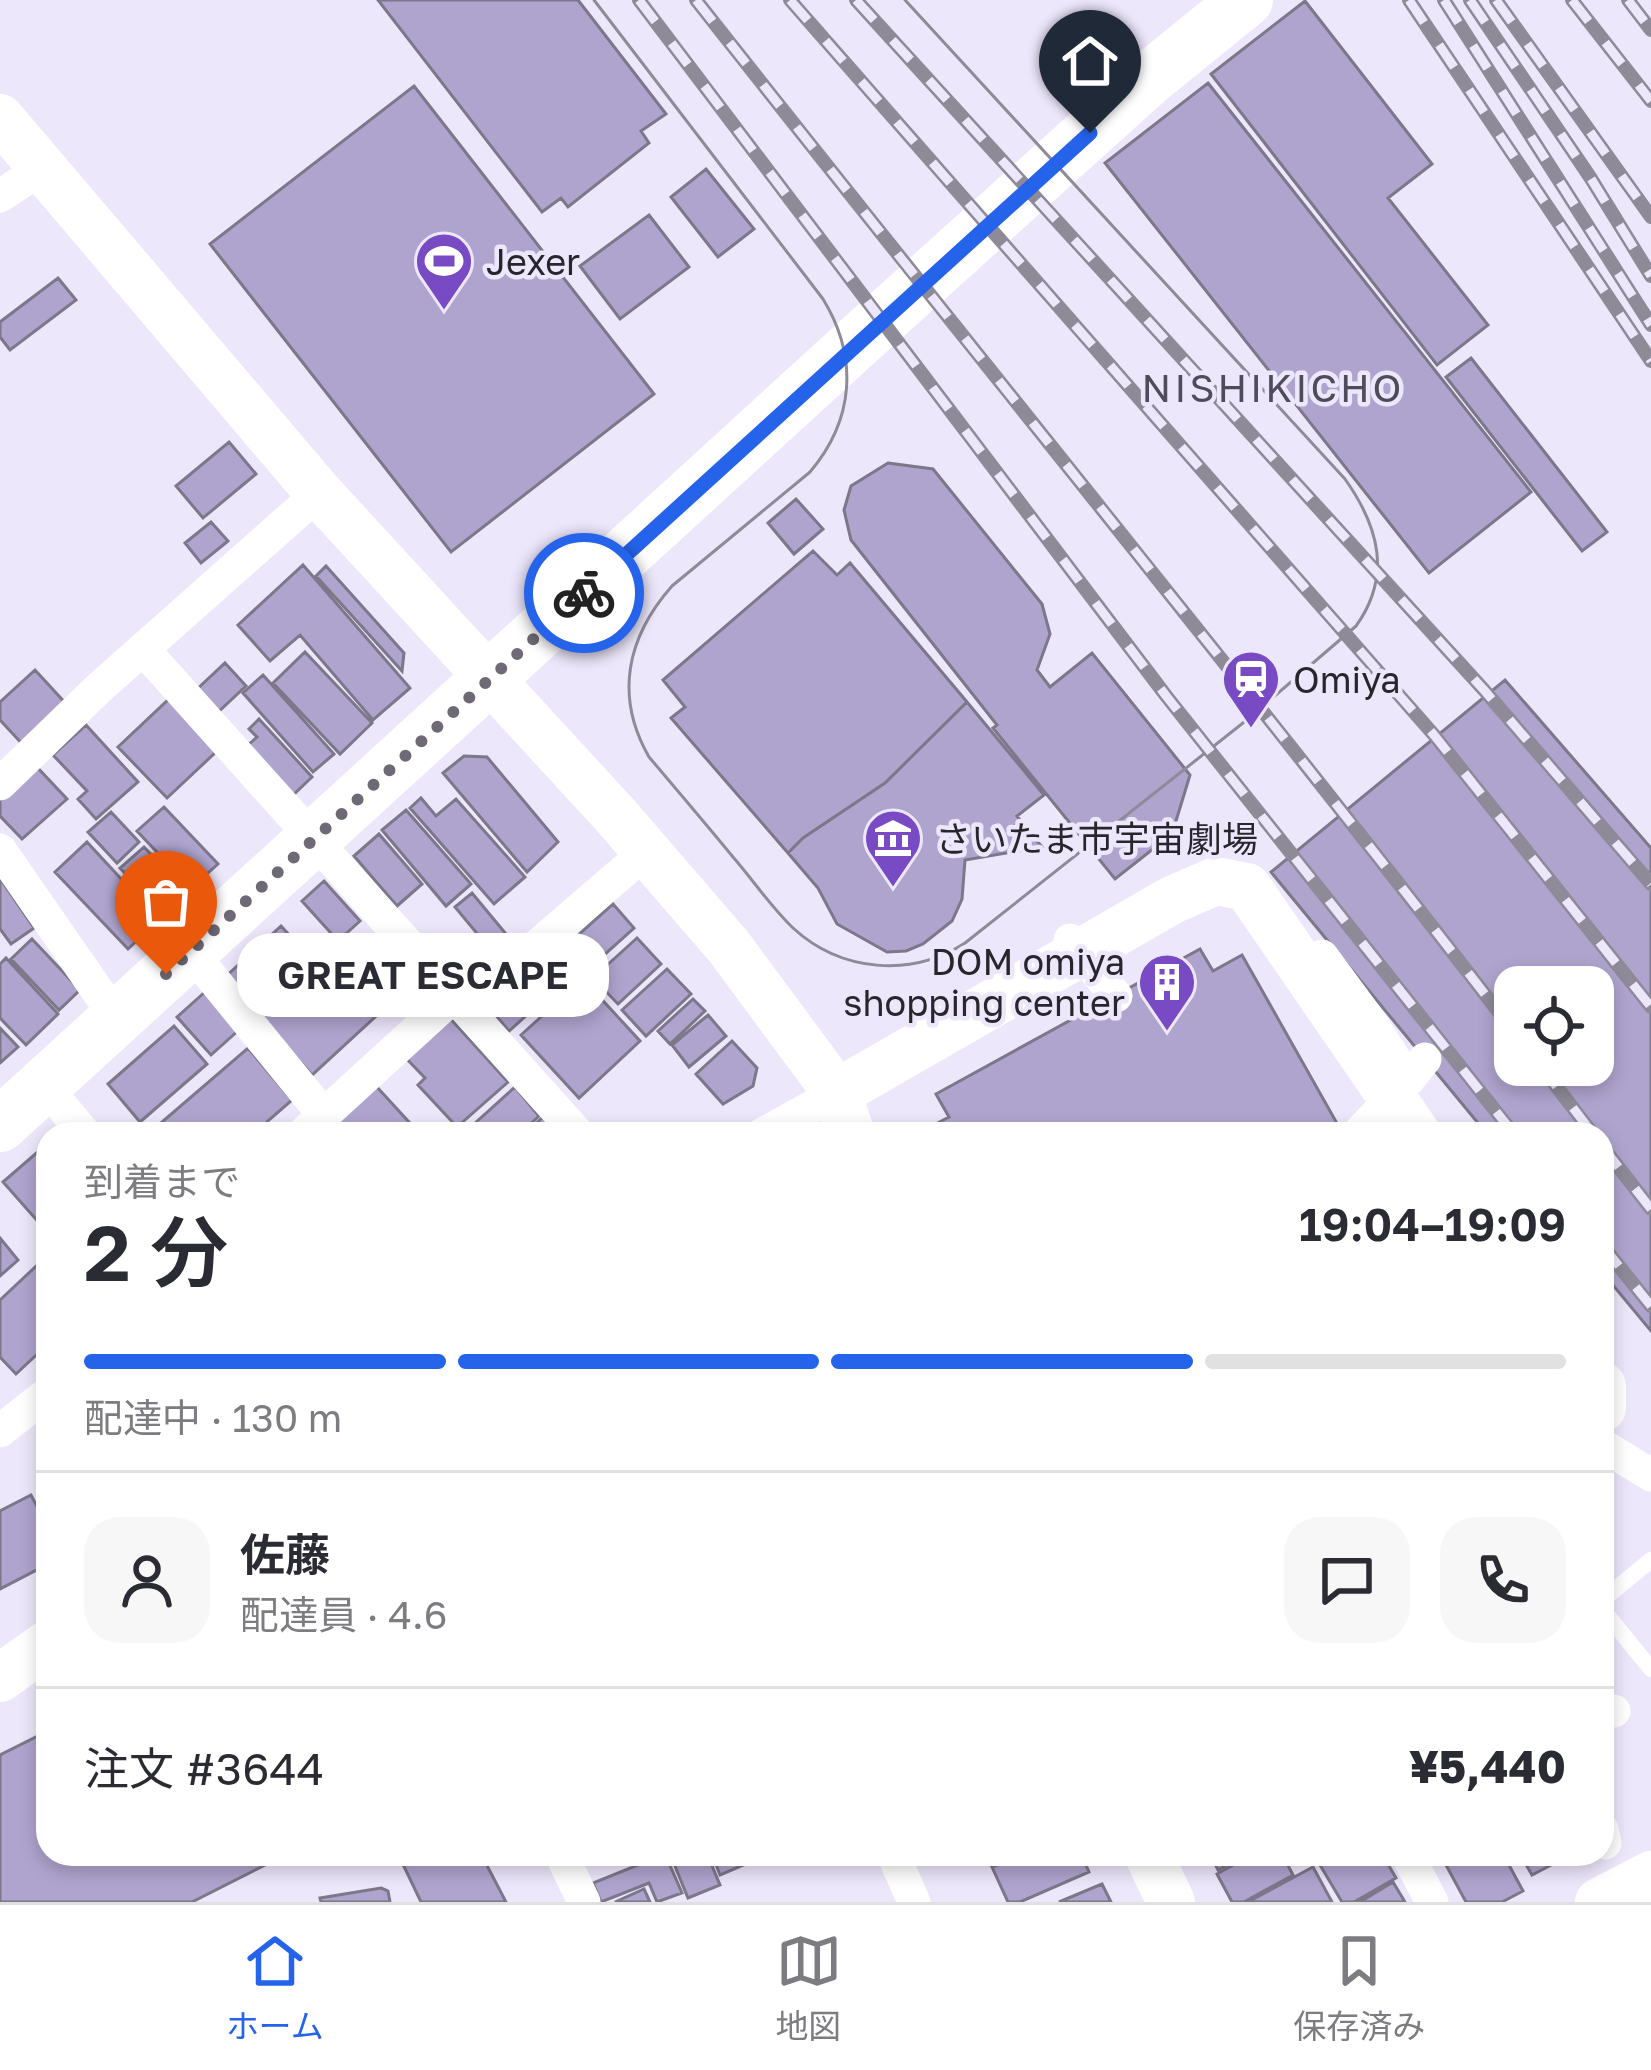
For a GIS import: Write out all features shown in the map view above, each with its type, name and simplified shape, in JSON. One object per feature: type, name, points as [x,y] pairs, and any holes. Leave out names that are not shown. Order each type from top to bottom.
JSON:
[{"type":"main road","points":[[0,1125],[868,332],[1150,78],[1246,0]]},
{"type":"street","points":[[0,118],[319,493],[729,946],[844,1114]]},
{"type":"street","points":[[0,196],[41,169]]},
{"type":"street","points":[[0,784],[319,493]]},
{"type":"street","points":[[142,650],[567,1122]]},
{"type":"street","points":[[1,852],[117,1019]]},
{"type":"street","points":[[315,1122],[646,852]]},
{"type":"street","points":[[1116,996],[1061,941],[1202,864],[1224,859],[1246,863],[1262,877],[1372,1024],[1416,1070],[1369,1122]]},
{"type":"street","points":[[812,1122],[844,1114],[1172,900],[1216,881],[1247,887],[1409,1122]]},
{"type":"street","points":[[191,952],[312,1122]]},
{"type":"street","points":[[44,1085],[75,1122]]},
{"type":"street","points":[[0,1431],[36,1402]]},
{"type":"street","points":[[1614,1452],[1651,1475]]},
{"type":"street","points":[[0,1678],[36,1652]]},
{"type":"street","points":[[567,1866],[584,1902]]},
{"type":"street","points":[[898,1866],[914,1902]]},
{"type":"street","points":[[1154,1866],[1172,1902]]},
{"type":"street","points":[[1413,1866],[1432,1902]]},
{"type":"street","points":[[1599,1902],[1651,1875]]},
{"type":"lane","points":[[1614,1590],[1651,1560]]},
{"type":"lane","points":[[1614,1624],[1651,1669]]},
{"type":"building","points":[[378,0],[578,0],[666,114],[641,131],[649,143],[568,207],[561,198],[542,212]]},
{"type":"building","points":[[1305,1],[1432,164],[1388,198],[1488,325],[1437,365],[1211,74]]},
{"type":"building","points":[[1208,83],[1531,492],[1429,573],[1105,163]]},
{"type":"building","points":[[414,86],[654,394],[451,552],[210,244]]},
{"type":"building","points":[[706,169],[754,229],[718,257],[671,197]]},
{"type":"building","points":[[649,215],[689,267],[620,319],[580,266]]},
{"type":"building","points":[[58,278],[76,300],[10,350],[0,337],[0,322]]},
{"type":"building","points":[[1471,358],[1607,532],[1582,551],[1446,377]]},
{"type":"building","points":[[229,442],[256,474],[203,518],[176,486]]},
{"type":"building","points":[[888,463],[933,469],[1042,604],[1050,634],[1037,670],[1050,687],[1092,653],[1190,775],[1172,834],[1115,879],[851,540],[844,510],[851,486]]},
{"type":"building","points":[[796,499],[823,529],[794,554],[768,523]]},
{"type":"building","points":[[211,522],[228,541],[201,563],[185,543]]},
{"type":"building","points":[[813,551],[837,575],[850,563],[967,702],[885,783],[788,853],[671,718],[685,707],[663,680]]},
{"type":"building","points":[[303,565],[410,688],[373,720],[300,635],[270,661],[238,625]]},
{"type":"building","points":[[326,566],[404,653],[402,671],[316,576]]},
{"type":"building","points":[[305,652],[372,723],[340,754],[273,683]]},
{"type":"building","points":[[225,663],[246,686],[216,714],[195,691]]},
{"type":"building","points":[[35,670],[69,707],[25,747],[0,720],[0,702]]},
{"type":"building","points":[[263,675],[334,754],[313,772],[243,693]]},
{"type":"building","points":[[1505,680],[1651,848],[1651,1331],[1614,1286],[1614,1122],[1477,1122],[1271,872]]},
{"type":"building","points":[[169,699],[217,751],[167,798],[118,747]]},
{"type":"building","points":[[967,702],[1044,795],[1017,816],[1042,847],[965,860],[962,899],[952,921],[923,944],[887,952],[837,924],[818,888],[788,853],[885,783]]},
{"type":"building","points":[[259,719],[312,777],[292,796],[246,747],[257,737],[249,729]]},
{"type":"building","points":[[86,725],[138,782],[96,819],[78,799],[87,791],[53,755]]},
{"type":"building","points":[[464,756],[487,757],[558,842],[527,872],[443,773]]},
{"type":"building","points":[[35,765],[67,799],[22,839],[0,816],[0,798]]},
{"type":"building","points":[[421,798],[436,816],[456,799],[525,877],[494,904],[410,808]]},
{"type":"building","points":[[164,807],[218,864],[191,888],[137,831]]},
{"type":"building","points":[[406,810],[471,884],[446,906],[382,830]]},
{"type":"building","points":[[111,812],[139,842],[117,863],[88,832]]},
{"type":"building","points":[[379,834],[422,884],[397,906],[354,856]]},
{"type":"building","points":[[87,842],[159,920],[128,949],[55,872]]},
{"type":"building","points":[[144,847],[188,893],[165,915],[120,868]]},
{"type":"building","points":[[0,878],[34,928],[11,944],[0,929]]},
{"type":"building","points":[[324,881],[360,921],[338,941],[302,901]]},
{"type":"building","points":[[472,893],[511,940],[494,954],[455,907]]},
{"type":"building","points":[[613,904],[634,928],[585,972],[564,948]]},
{"type":"building","points":[[281,926],[331,981],[348,965],[386,1007],[312,1075],[224,978]]},
{"type":"building","points":[[637,938],[661,964],[618,1004],[593,978]]},
{"type":"building","points":[[32,939],[80,990],[59,1010],[11,959]]},
{"type":"building","name":"DOM omiya shopping center","points":[[1200,949],[1213,971],[1242,955],[1336,1122],[939,1122],[949,1117],[936,1094]]},
{"type":"building","points":[[558,951],[576,971],[509,1031],[491,1010]]},
{"type":"building","points":[[6,958],[58,1014],[26,1045],[0,1018],[0,964]]},
{"type":"building","points":[[667,969],[691,994],[646,1036],[622,1010]]},
{"type":"building","points":[[583,979],[640,1041],[579,1098],[521,1035]]},
{"type":"building","points":[[206,991],[240,1029],[211,1055],[177,1017]]},
{"type":"building","points":[[693,999],[705,1011],[670,1044],[658,1031]]},
{"type":"building","points":[[708,1015],[726,1036],[689,1067],[672,1045]]},
{"type":"building","points":[[448,1016],[508,1082],[463,1122],[452,1122],[418,1085],[425,1078],[404,1056]]},
{"type":"building","points":[[174,1026],[207,1064],[140,1122],[108,1084]]},
{"type":"building","points":[[0,1028],[18,1047],[0,1063]]},
{"type":"building","points":[[732,1041],[757,1068],[753,1086],[723,1104],[696,1074]]},
{"type":"building","points":[[248,1048],[292,1100],[267,1122],[162,1122]]},
{"type":"building","points":[[376,1086],[409,1122],[335,1122]]},
{"type":"building","points":[[515,1087],[539,1116],[533,1122],[476,1122]]},
{"type":"building","points":[[36,1153],[36,1219],[3,1182]]},
{"type":"building","points":[[0,1238],[18,1260],[0,1276]]},
{"type":"building","points":[[36,1266],[36,1355],[16,1374],[0,1357],[0,1300]]},
{"type":"building","points":[[31,1495],[36,1504],[36,1570],[0,1589],[0,1511]]},
{"type":"building","points":[[36,1737],[36,1866],[263,1866],[192,1902],[0,1902],[0,1755]]},
{"type":"building","points":[[404,1866],[487,1866],[506,1902],[421,1902]]},
{"type":"building","points":[[635,1866],[670,1866],[682,1893],[657,1902],[649,1883],[601,1902],[593,1883]]},
{"type":"building","points":[[675,1866],[712,1866],[720,1885],[688,1898]]},
{"type":"building","points":[[717,1866],[741,1866],[720,1875]]},
{"type":"building","points":[[1086,1866],[1089,1872],[1020,1902],[1008,1902],[992,1867]]},
{"type":"building","points":[[1231,1866],[1288,1866],[1293,1875],[1244,1902],[1232,1902],[1217,1874]]},
{"type":"building","points":[[1321,1866],[1389,1866],[1396,1878],[1354,1902],[1342,1902]]},
{"type":"building","points":[[1446,1866],[1509,1866],[1523,1891],[1502,1902],[1466,1902]]},
{"type":"building","points":[[1527,1866],[1549,1866],[1532,1875]]},
{"type":"building","points":[[1313,1867],[1332,1902],[1248,1902]]},
{"type":"building","points":[[1393,1882],[1405,1902],[1360,1902]]},
{"type":"building","points":[[1102,1884],[1111,1902],[1059,1902]]},
{"type":"building","points":[[381,1888],[388,1891],[390,1902],[321,1902],[320,1898]]},
{"type":"building","points":[[644,1889],[650,1902],[615,1902]]},
{"type":"tram line","points":[[594,0],[823,299],[835,321],[846,366],[843,410],[836,431],[810,472],[672,586],[644,626],[630,668],[629,690],[638,734],[649,757],[793,928],[833,954],[877,965],[922,962],[965,943],[1248,719],[1356,626],[1374,589],[1377,570],[1373,533],[1345,479],[905,0]]},
{"type":"railway","points":[[639,0],[1167,697],[1504,1122]]},
{"type":"railway","points":[[696,0],[1494,1006]]},
{"type":"railway","points":[[790,0],[1434,735],[1651,1007]]},
{"type":"railway","points":[[856,0],[1484,690],[1651,884]]},
{"type":"railway","points":[[1409,0],[1651,361]]},
{"type":"railway","points":[[1444,0],[1651,325]]},
{"type":"railway","points":[[1470,0],[1651,276]]},
{"type":"railway","points":[[1496,0],[1651,217]]},
{"type":"railway","points":[[1572,0],[1651,101]]},
{"type":"railway","points":[[1628,0],[1651,30]]},
{"type":"railway","points":[[1556,1086],[1584,1122]]},
{"type":"railway","points":[[1614,1161],[1651,1209]]},
{"type":"railway","points":[[1614,1260],[1651,1306]]},
{"type":"way so far","points":[[166,974],[584,593]]},
{"type":"place","name":"Jexer","points":[[444,312]]},
{"type":"place","name":"Omiya","points":[[1251,730]]},
{"type":"place","name":"さいたま市宇宙劇場","points":[[893,889]]},
{"type":"place","name":"GREAT ESCAPE","points":[[166,974]]},
{"type":"place","name":"DOM omiya shopping center","points":[[1167,1033]]},
{"type":"district","name":"NISHIKICHO","points":[[1273,387]]},
{"type":"route","points":[[584,593],[1090,133]]}]
